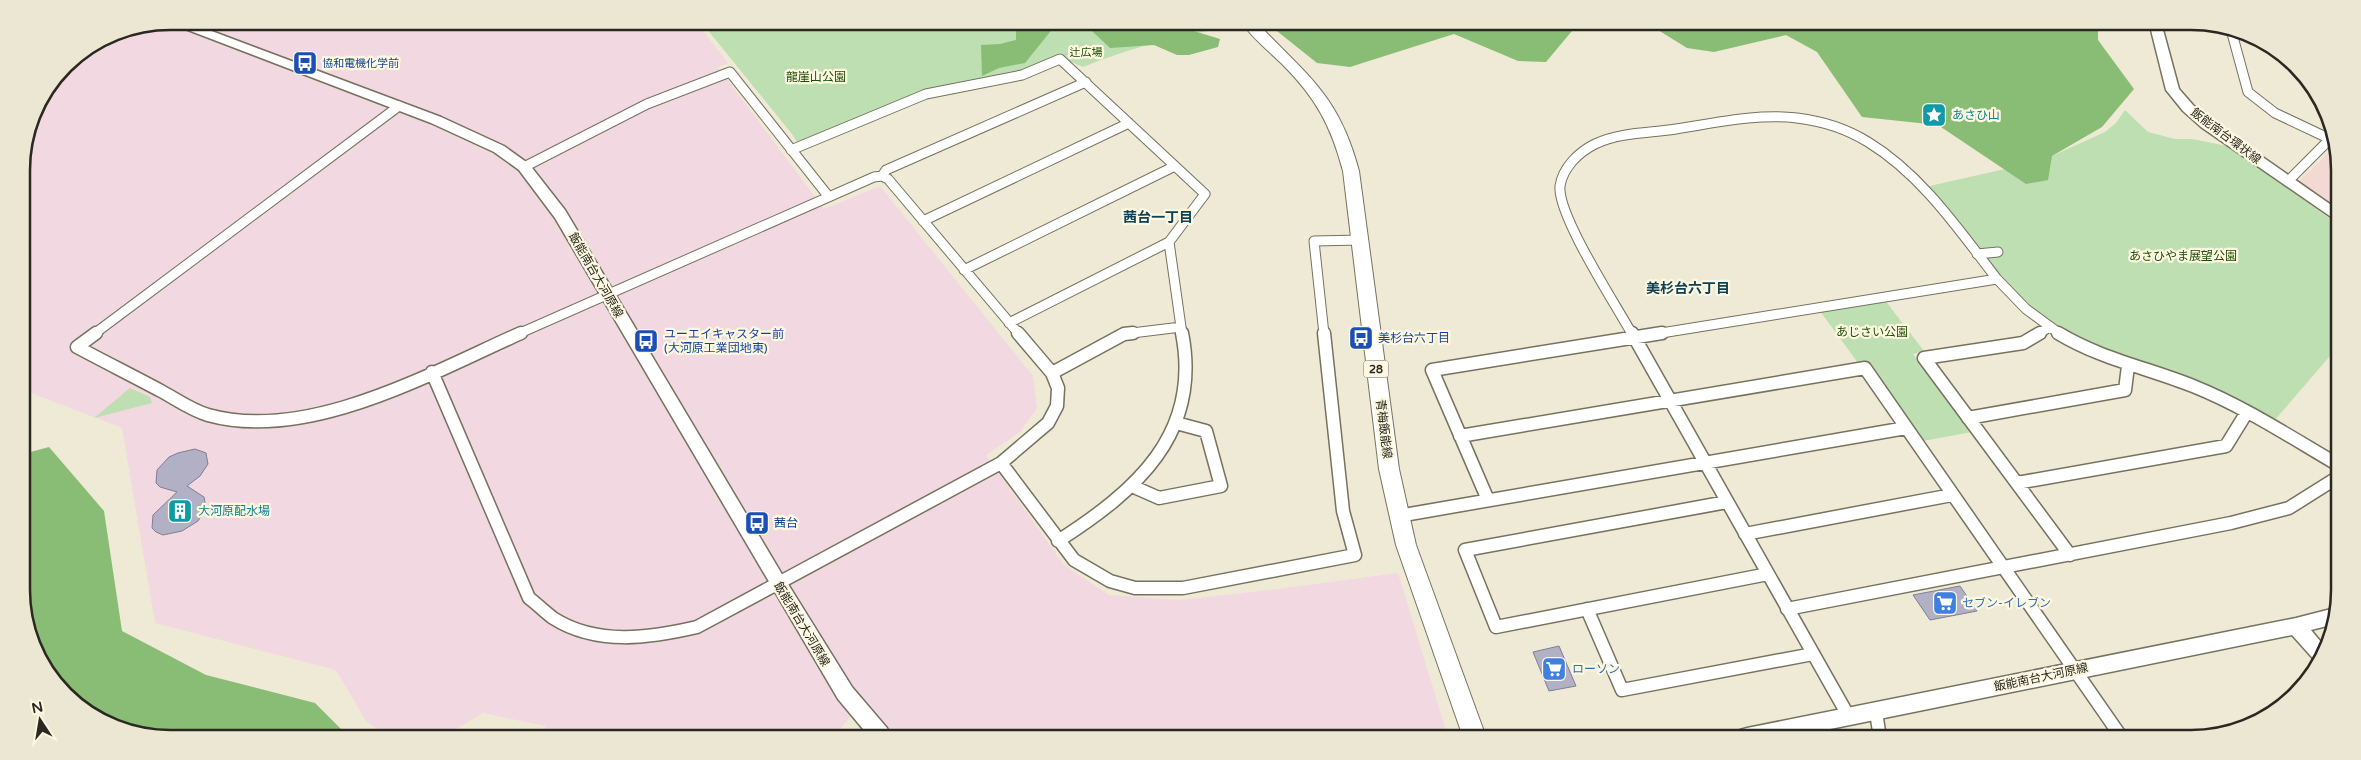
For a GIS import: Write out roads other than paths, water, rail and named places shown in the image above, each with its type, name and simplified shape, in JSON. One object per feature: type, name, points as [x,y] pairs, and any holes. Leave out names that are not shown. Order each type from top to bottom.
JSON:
[{"type":"main road","name":"青梅飯能線","points":[[1256,30],[1311,87],[1326,106],[1336,125],[1351,171],[1389,469],[1398,516],[1406,545],[1472,730]]},
{"type":"street","name":"飯能南台大河原線","points":[[197,30],[467,133],[499,149],[524,167],[560,214],[777,582],[845,693],[876,730]]},
{"type":"street","name":"飯能南台環状線","points":[[2157,30],[2173,90],[2188,108],[2206,124],[2331,212]]},
{"type":"street","points":[[2233,37],[2248,92],[2254,100],[2268,109],[2326,134]]},
{"type":"street","points":[[791,150],[926,94],[1022,76],[1060,59],[1205,194],[1169,242],[1009,323]]},
{"type":"street","points":[[524,167],[638,108],[730,72],[829,197]]},
{"type":"street","points":[[882,176],[886,170],[1086,82]]},
{"type":"street","points":[[399,106],[77,347],[207,415],[236,422],[268,423],[307,418],[368,399],[874,177],[882,176],[888,179],[1052,373],[1058,388],[1057,406],[1048,423],[1001,463],[777,582],[698,627],[663,635],[618,638],[583,632],[554,618],[530,598],[432,372]]},
{"type":"street","points":[[1849,717],[1632,336],[1566,216],[1560,201],[1559,185],[1576,156],[1596,144],[1619,137],[1753,118],[1783,117],[1809,120],[1844,130],[1874,144],[1899,163],[1917,181],[2020,305],[2048,328],[2091,352],[2195,387],[2247,412],[2331,461]]},
{"type":"street","points":[[923,221],[1129,123]]},
{"type":"street","points":[[2288,181],[2328,141]]},
{"type":"street","points":[[964,270],[1175,166]]},
{"type":"street","points":[[1001,463],[1074,560],[1110,581],[1135,588],[1184,588],[1355,555],[1342,502],[1314,241],[1361,240]]},
{"type":"street","points":[[1058,541],[1095,518],[1134,486],[1159,454],[1176,423],[1184,394],[1187,364],[1169,242]]},
{"type":"street","points":[[1977,254],[1998,252]]},
{"type":"street","points":[[1488,500],[1432,370],[1632,336],[1997,279]]},
{"type":"street","points":[[1052,373],[1124,334],[1181,327]]},
{"type":"street","points":[[2048,328],[2023,343],[1924,358],[2070,555]]},
{"type":"street","points":[[1968,418],[2125,390],[2128,366]]},
{"type":"street","points":[[1460,436],[1865,368],[2116,730]]},
{"type":"street","points":[[2017,483],[2226,446],[2247,412]]},
{"type":"street","points":[[1134,486],[1159,498],[1222,486],[1206,431],[1176,423]]},
{"type":"street","points":[[1398,516],[1906,428]]},
{"type":"street","points":[[1787,609],[2231,523],[2289,508],[2331,481]]},
{"type":"street","points":[[1745,534],[1952,495]]},
{"type":"street","points":[[1726,502],[1465,550],[1496,627],[1768,574]]},
{"type":"street","points":[[1587,609],[1622,690],[1813,654]]},
{"type":"street","name":"飯能南台大河原線","points":[[1783,730],[2296,626],[2328,618]]},
{"type":"street","points":[[2296,626],[2317,651]]},
{"type":"street","points":[[1876,712],[1879,730]]},
{"type":"place","name":"協和電機化学前","points":[[305,63]]},
{"type":"place","name":"あさひ山","points":[[1934,115]]},
{"type":"place","name":"美杉台六丁目","points":[[1361,338]]},
{"type":"place","name":"ユーエイキャスター前 (大河原工業団地東)","points":[[646,341]]},
{"type":"place","name":"大河原配水場","points":[[180,511]]},
{"type":"place","name":"茜台","points":[[757,523]]},
{"type":"place","name":"セブン-イレブン","points":[[1945,603]]},
{"type":"place","name":"ローソン","points":[[1554,669]]},
{"type":"district","name":"茜台一丁目","points":[[1158,217]]},
{"type":"district","name":"美杉台六丁目","points":[[1688,288]]},
{"type":"park label","name":"辻広場","points":[[1086,52]]},
{"type":"park label","name":"龍崖山公園","points":[[816,77]]},
{"type":"park label","name":"あさひやま展望公園","points":[[2183,256]]},
{"type":"park label","name":"あじさい公園","points":[[1872,332]]}]
